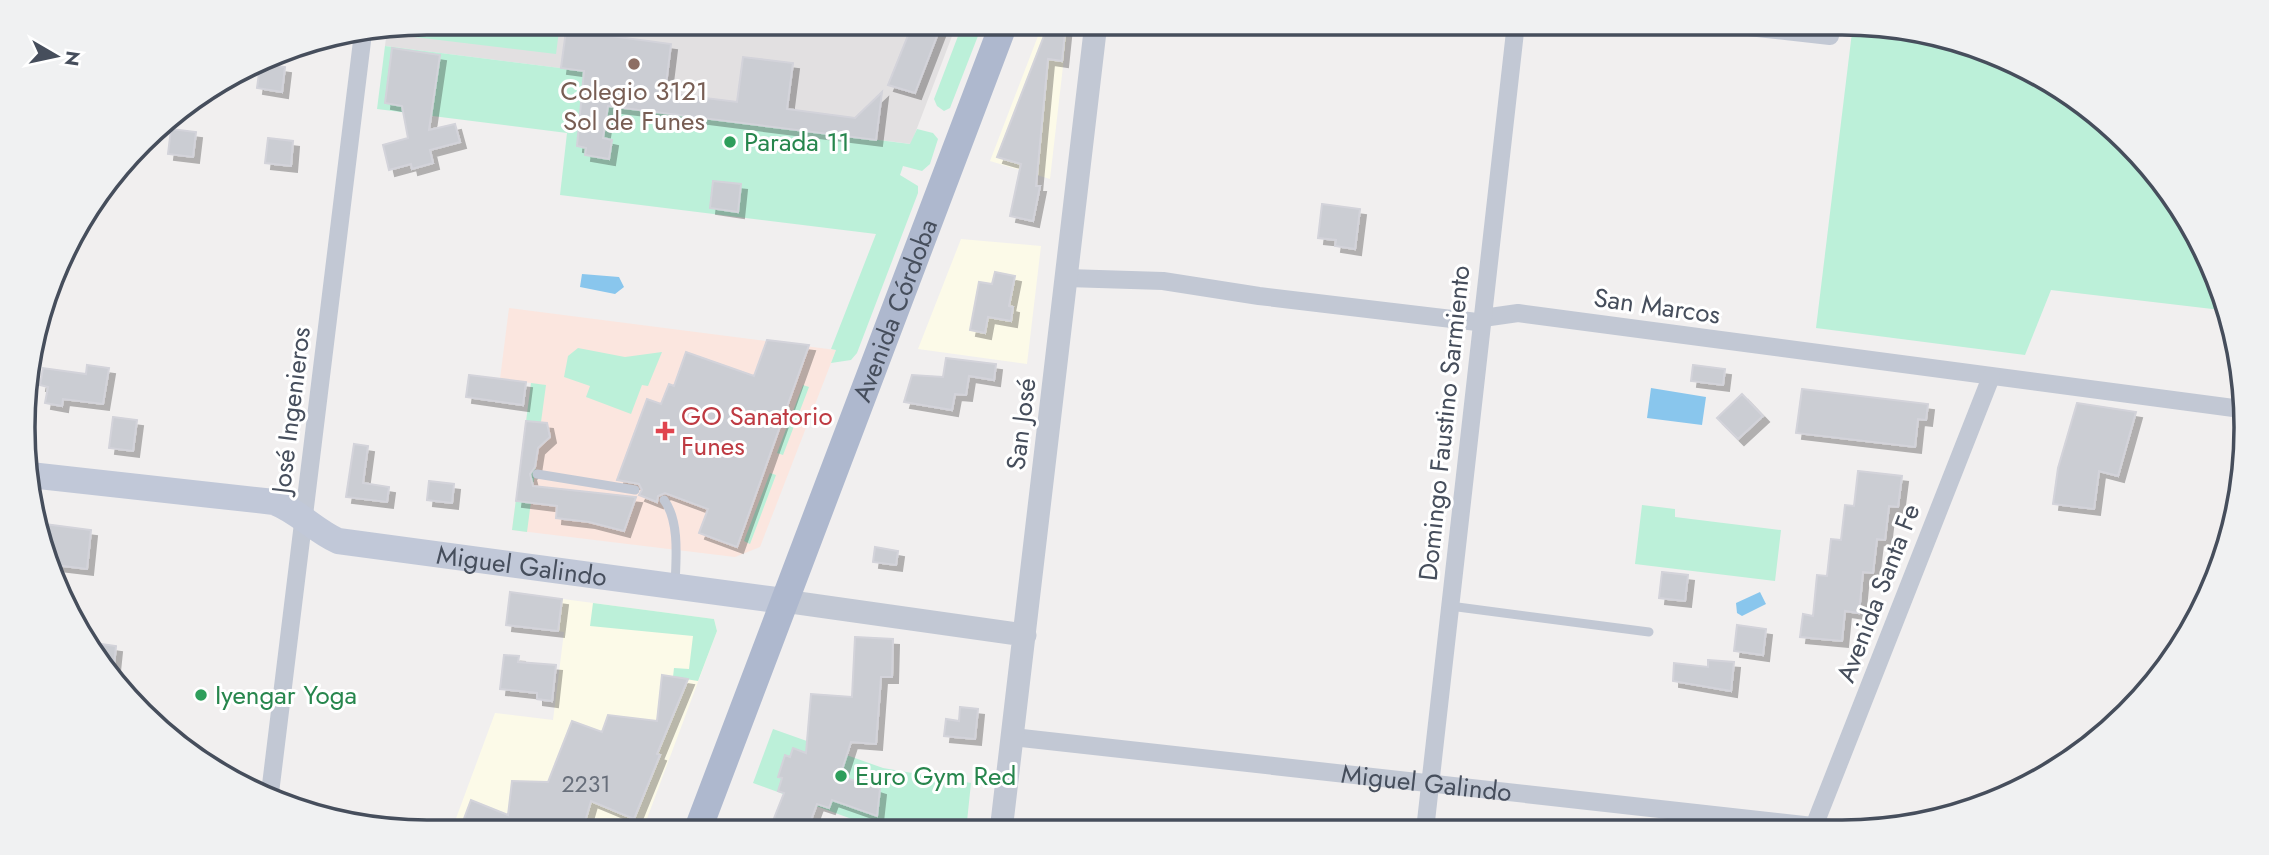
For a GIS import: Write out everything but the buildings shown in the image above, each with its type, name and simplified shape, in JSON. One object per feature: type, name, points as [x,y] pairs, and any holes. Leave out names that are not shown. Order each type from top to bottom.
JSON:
[{"type":"main road","name":"Avenida Córdoba","points":[[702,820],[999,35]]},
{"type":"main road","name":"Miguel Galindo","points":[[38,476],[274,502],[290,508],[338,541],[785,601]]},
{"type":"street","name":"San José","points":[[1002,820],[1095,35]]},
{"type":"street","name":"Domingo Faustino Sarmiento","points":[[1425,820],[1515,35]]},
{"type":"street","points":[[1821,35],[1830,36]]},
{"type":"street","name":"José Ingenieros","points":[[271,787],[362,41]]},
{"type":"street","name":"San Marcos","points":[[1067,278],[1163,281],[1259,296],[1477,322],[1483,318],[1518,313],[2233,408]]},
{"type":"street","name":"Avenida Santa Fe","points":[[1817,820],[1991,377]]},
{"type":"street","name":"Miguel Galindo","points":[[785,601],[1025,635]]},
{"type":"street","name":"Miguel Galindo","points":[[1013,737],[1753,820]]},
{"type":"lane","points":[[537,474],[635,490]]},
{"type":"lane","points":[[664,500],[669,506],[675,539],[674,587]]},
{"type":"lane","points":[[1450,606],[1649,632]]},
{"type":"shaded area","points":[[428,35],[952,35],[911,144],[580,102],[583,71],[385,46],[386,37]]},
{"type":"shaded area","points":[[1038,35],[1067,35],[1050,179],[990,161]]},
{"type":"shaded area","points":[[961,239],[1041,246],[1027,364],[918,349]]},
{"type":"shaded area","name":"GO Sanatorio Funes","points":[[509,308],[836,350],[760,547],[735,557],[512,530],[531,383],[500,379]]},
{"type":"shaded area","points":[[510,592],[714,619],[717,631],[646,820],[455,820],[495,713],[553,720],[564,632],[506,625]]},
{"type":"green space","points":[[428,35],[558,35],[556,54],[414,37]]},
{"type":"green space","points":[[958,35],[978,35],[950,108],[944,111],[937,106],[934,99]]},
{"type":"green space","points":[[1852,35],[1893,38],[1968,56],[2015,75],[2080,116],[2137,169],[2168,209],[2194,254],[2216,309],[2051,290],[2025,355],[1816,328]]},
{"type":"green space","name":"Parada 11","points":[[385,46],[584,71],[580,102],[910,144],[917,129],[933,133],[938,139],[930,164],[922,171],[903,166],[900,175],[918,186],[918,193],[857,353],[851,360],[831,363],[836,350],[831,349],[876,234],[560,195],[567,133],[377,109]]},
{"type":"green space","points":[[578,348],[625,357],[662,352],[648,386],[642,385],[631,414],[586,397],[590,386],[564,377],[568,356]]},
{"type":"green space","points":[[531,383],[546,385],[541,422],[547,423],[550,437],[538,448],[527,532],[512,530]]},
{"type":"green space","points":[[803,385],[809,387],[783,455],[777,453]]},
{"type":"green space","points":[[770,473],[776,475],[750,544],[744,541]]},
{"type":"green space","points":[[1642,505],[1675,509],[1675,517],[1781,530],[1775,581],[1635,564]]},
{"type":"green space","points":[[593,603],[714,619],[717,631],[698,681],[673,677],[674,668],[689,669],[693,636],[590,626]]},
{"type":"green space","name":"Euro Gym Red","points":[[773,729],[883,768],[971,783],[967,820],[855,820],[753,783]]},
{"type":"water","points":[[582,274],[619,277],[624,287],[615,294],[580,287]]},
{"type":"water","points":[[1651,388],[1706,397],[1702,425],[1647,418]]},
{"type":"water","points":[[1760,592],[1766,604],[1742,616],[1737,613],[1736,603]]},
{"type":"place","name":"Colegio 3121 Sol de Funes","points":[[634,64]]},
{"type":"place","name":"Parada 11","points":[[730,142]]},
{"type":"place","name":"GO Sanatorio Funes","points":[[665,431]]},
{"type":"place","name":"Iyengar Yoga","points":[[201,695]]},
{"type":"place","name":"Euro Gym Red","points":[[841,776]]}]
